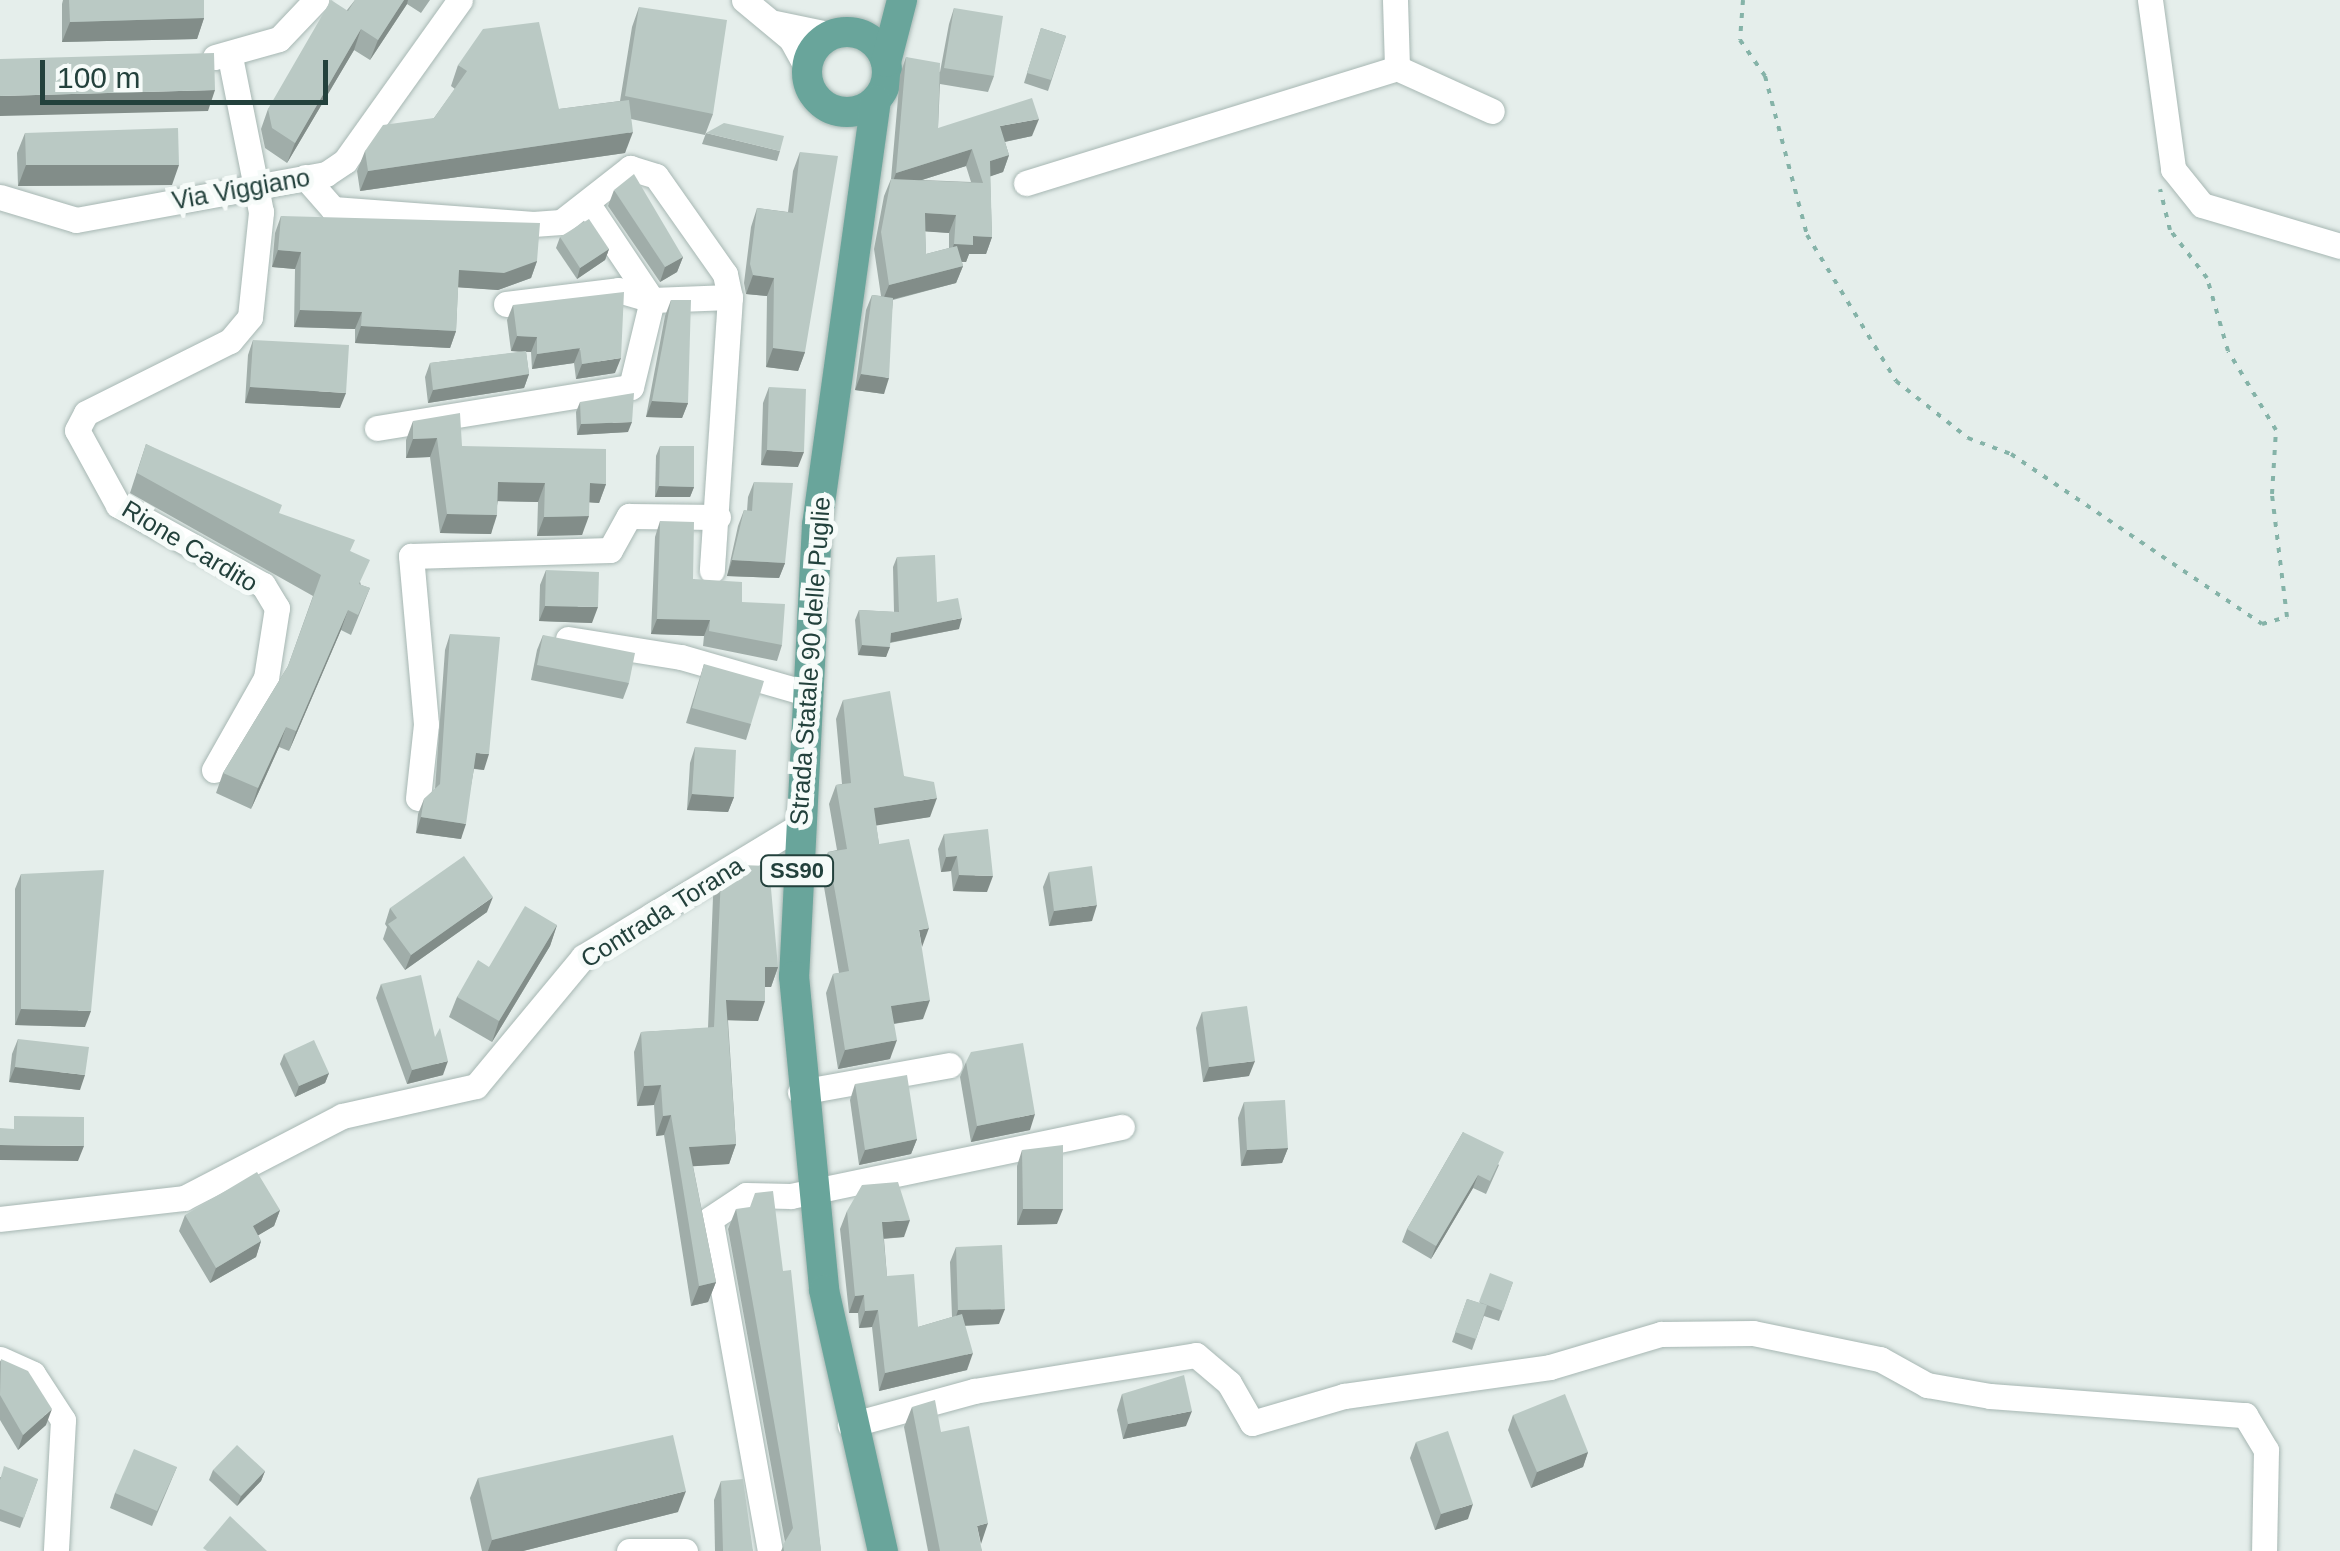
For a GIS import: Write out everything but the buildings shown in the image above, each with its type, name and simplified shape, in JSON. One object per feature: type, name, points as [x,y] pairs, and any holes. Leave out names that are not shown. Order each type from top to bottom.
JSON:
[{"type":"main road","points":[[807,68],[888,0]]},
{"type":"main road","name":"Strada Statale 90 delle Puglie","points":[[883,1551],[850,1425],[810,1191],[800,1092],[798,827],[817,525],[860,186],[876,100],[902,0]]},
{"type":"main road","points":[[847,35],[886,62]]},
{"type":"main road","name":"Strada Statale 90 delle Puglie","points":[[807,68],[812,92],[830,108],[854,150],[860,186]]},
{"type":"main road","points":[[830,108],[854,112],[876,100]]},
{"type":"street","points":[[192,58],[230,56],[280,39],[316,0]]},
{"type":"street","name":"Via Viggiano","points":[[0,197],[76,220],[256,183],[305,178],[345,160],[460,0]]},
{"type":"street","points":[[744,0],[775,23],[807,68]]},
{"type":"street","points":[[1396,0],[1396,68]]},
{"type":"street","points":[[2150,0],[2173,168],[2202,204],[2340,246]]},
{"type":"street","points":[[775,23],[847,35]]},
{"type":"street","name":"Rione Cardito","points":[[214,770],[266,678],[276,608],[262,585],[118,505],[78,430],[110,398],[242,334],[253,300],[256,183],[230,56]]},
{"type":"street","points":[[1026,183],[1396,68],[1492,111]]},
{"type":"street","points":[[305,178],[313,197],[333,209],[533,224],[561,222],[630,168],[650,170],[712,253],[730,298],[712,570]]},
{"type":"street","points":[[377,428],[631,386],[652,300],[587,203]]},
{"type":"street","points":[[506,304],[618,290],[652,300],[730,298]]},
{"type":"street","points":[[418,798],[426,724],[411,556],[610,550],[629,516],[718,517]]},
{"type":"street","points":[[568,640],[681,657],[806,693]]},
{"type":"street","name":"Contrada Torana","points":[[0,1219],[184,1198],[342,1116],[476,1086],[583,957],[798,827]]},
{"type":"street","points":[[800,1092],[950,1065]]},
{"type":"street","points":[[770,1551],[710,1219],[746,1195],[810,1191],[1122,1128]]},
{"type":"street","points":[[850,1425],[974,1391],[1196,1354],[1229,1382],[1252,1423],[1344,1396],[1550,1367],[1661,1334],[1753,1333],[1880,1359],[1927,1385],[1990,1396],[2245,1415],[2266,1450],[2264,1551]]},
{"type":"street","points":[[0,1359],[33,1374],[56,1402],[60,1485],[56,1551]]},
{"type":"street","points":[[629,1551],[685,1551]]},
{"type":"path","points":[[1743,0],[1740,40],[1765,76],[1807,236],[1896,382],[1968,438],[2011,454],[2262,624],[2287,616],[2272,494],[2276,430],[2228,351],[2207,278],[2170,230],[2159,187],[2173,168]]}]
